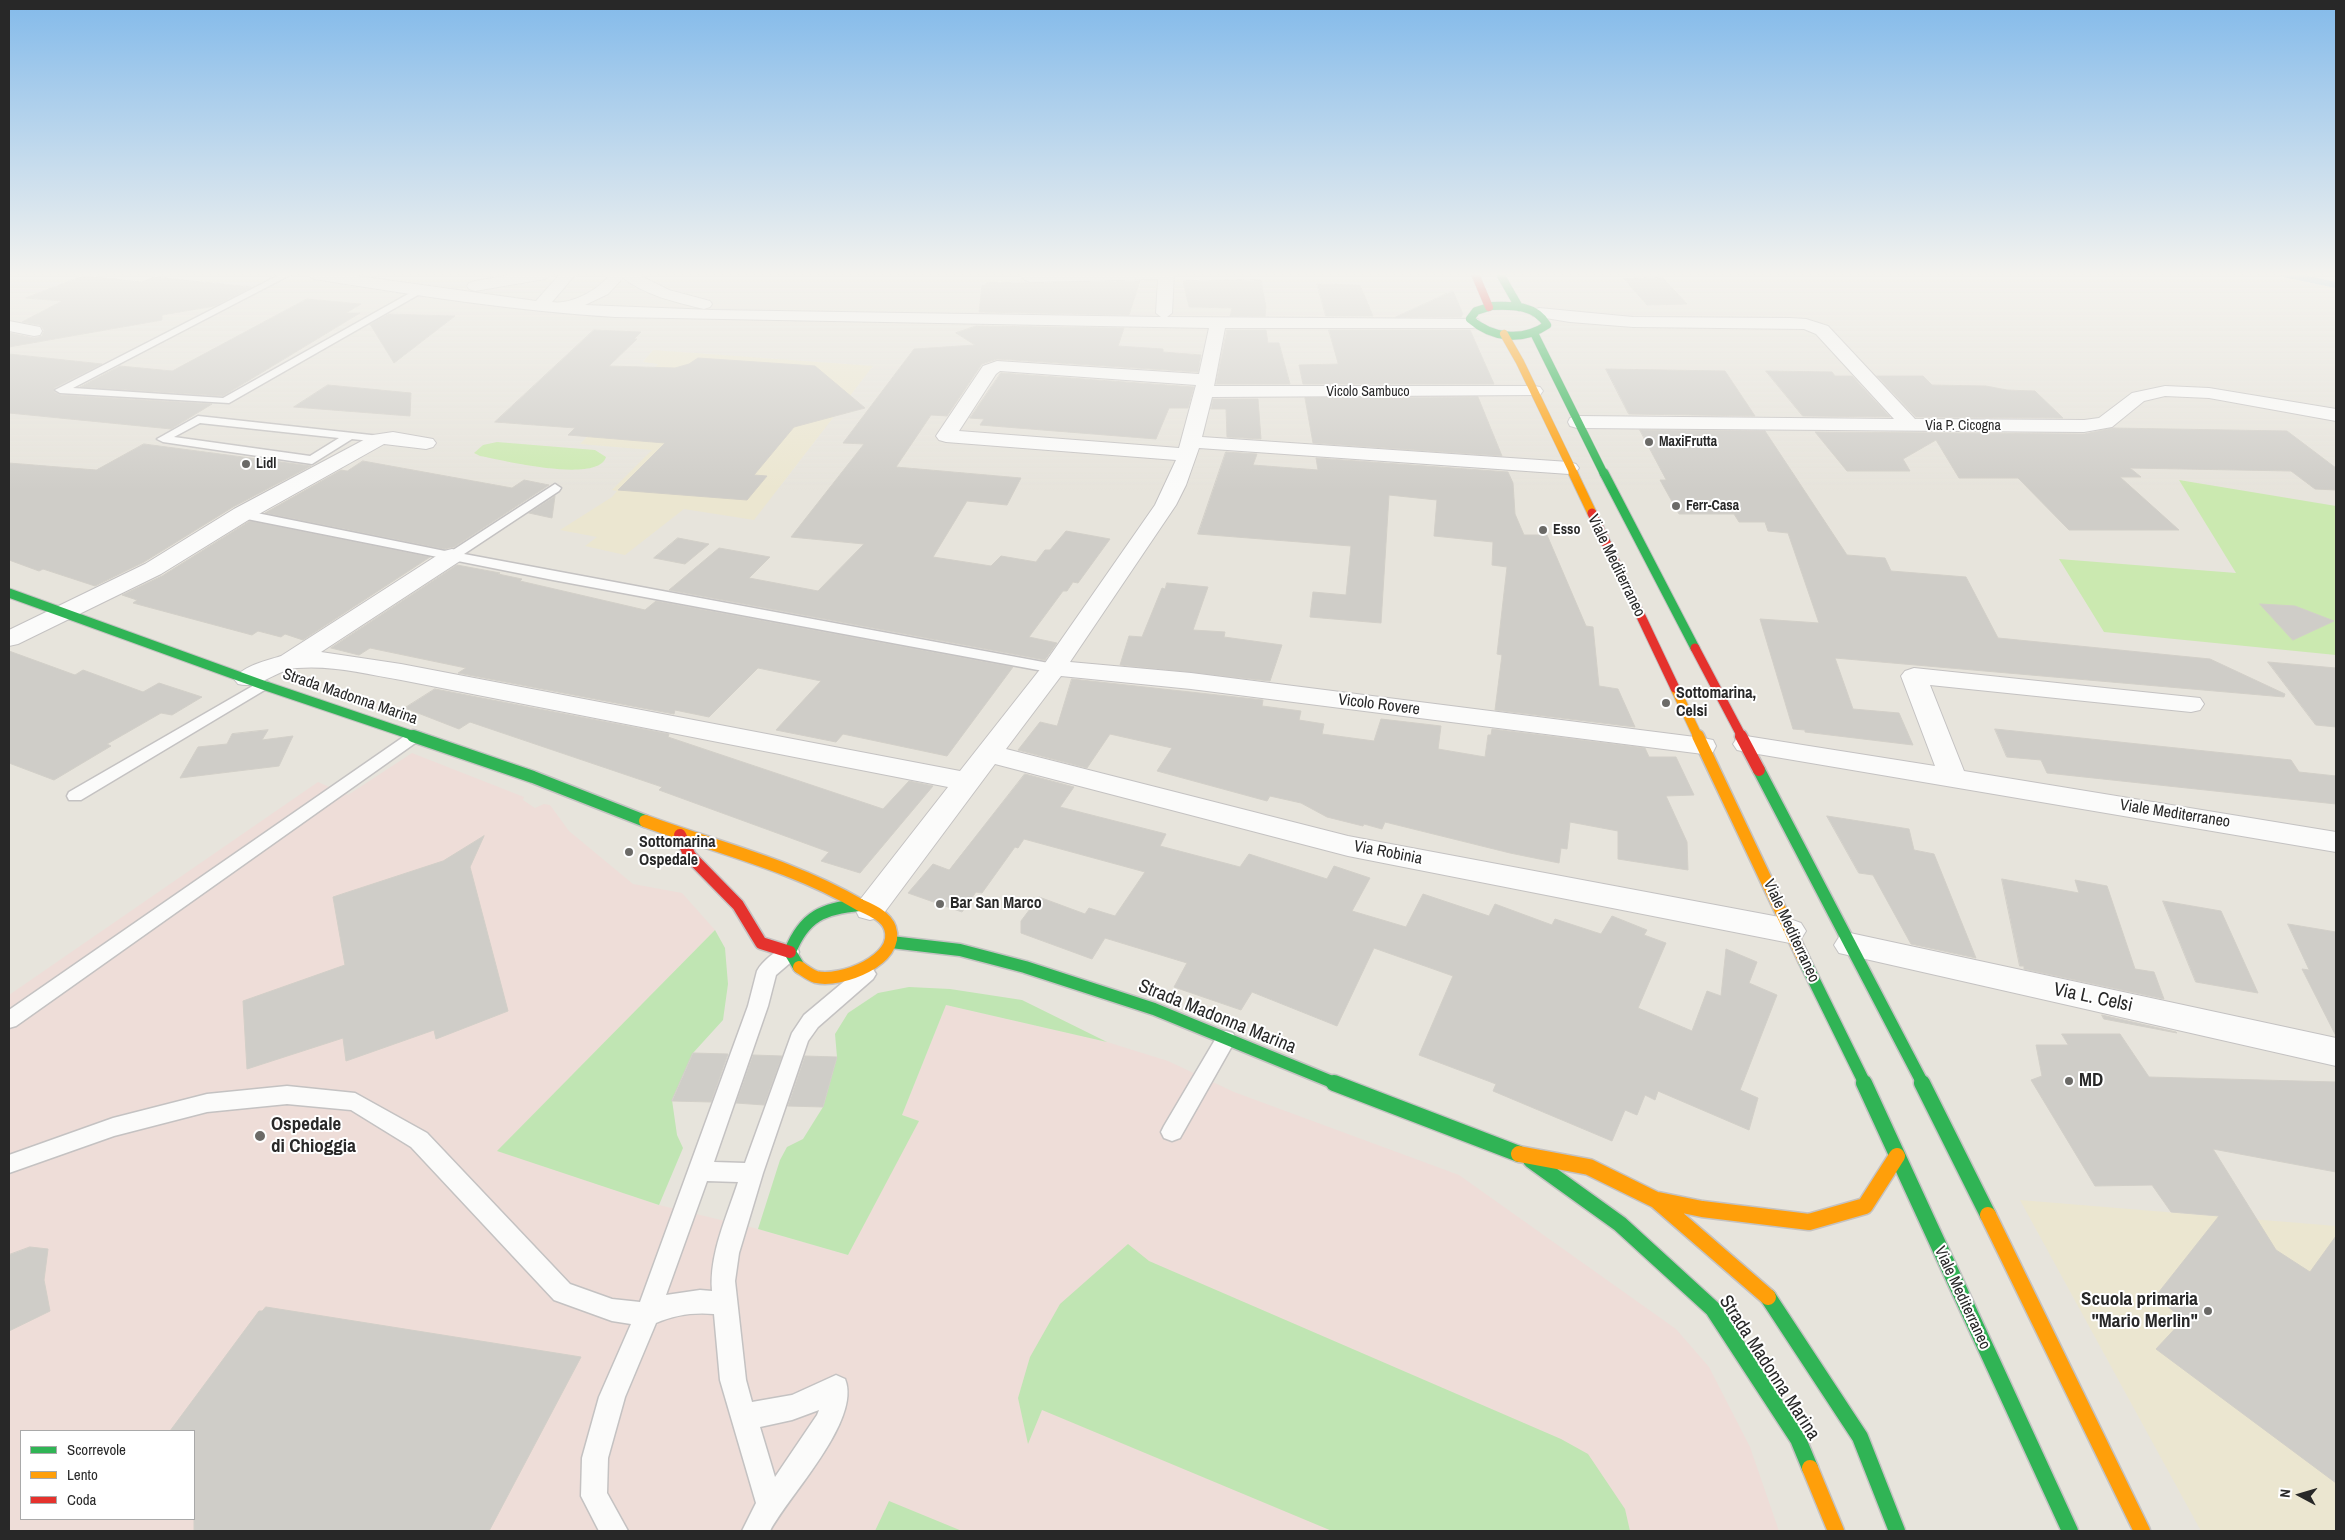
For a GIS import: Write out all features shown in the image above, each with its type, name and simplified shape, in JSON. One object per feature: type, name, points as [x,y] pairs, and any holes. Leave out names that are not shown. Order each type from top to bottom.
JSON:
[{"type":"street","points":[[865,907],[990,754],[1054,668],[1165,505],[1178,484],[1189,449],[1213,346]]},
{"type":"street","name":"Viale Mediterraneo","points":[[1510,346],[1534,391],[1790,931],[1884,1122],[1897,1156],[2070,1531]]},
{"type":"street","name":"Viale Mediterraneo","points":[[1548,346],[1577,422],[1944,1125],[2142,1531]]},
{"type":"street","points":[[1837,346],[1910,425]]},
{"type":"street","name":"Vicolo Sambuco","points":[[1189,449],[946,436],[989,370],[997,366],[1204,386],[1534,391]]},
{"type":"street","name":"Via P. Cicogna","points":[[1577,422],[2096,426],[2110,420],[2138,397],[2165,391],[2210,393],[2336,415]]},
{"type":"street","points":[[9,639],[153,569],[242,514],[380,440],[393,438],[426,443]]},
{"type":"street","points":[[1189,449],[1569,468]]},
{"type":"street","points":[[255,682],[261,671],[290,660],[452,556]]},
{"type":"street","name":"Strada Madonna Marina","points":[[9,593],[255,682],[542,781],[680,835],[753,857],[837,891],[865,907]]},
{"type":"street","points":[[290,660],[320,659],[401,672],[968,782]]},
{"type":"street","name":"Vicolo Rovere","points":[[1054,668],[1191,681],[1703,746]]},
{"type":"street","points":[[1953,778],[1914,676],[2192,704]]},
{"type":"street","name":"Viale Mediterraneo","points":[[1746,744],[2336,842]]},
{"type":"street","name":"Via Robinia","points":[[990,754],[1348,846],[1790,931]]},
{"type":"street","points":[[680,835],[690,856],[738,905],[761,943],[790,952],[806,973],[819,978],[850,977],[877,963],[886,953],[892,934],[886,920],[865,907],[838,906],[819,913],[805,923],[793,938],[790,952]]},
{"type":"street","name":"Strada Madonna Marina","points":[[890,942],[960,950],[1025,967],[1154,1009],[1411,1114],[1523,1154],[1589,1167],[1656,1200],[1766,1294],[1860,1437],[1897,1531]]},
{"type":"street","name":"Via L. Celsi","points":[[1850,945],[2336,1052]]},
{"type":"street","name":"Strada Madonna Marina","points":[[1523,1154],[1620,1224],[1713,1308],[1798,1438],[1836,1531]]},
{"type":"street","name":"Strada Madonna Marina","points":[[1656,1200],[1702,1209],[1809,1222],[1865,1206],[1897,1156]]},
{"type":"lane","points":[[147,346],[60,390],[225,401]]},
{"type":"lane","points":[[323,346],[225,401],[163,439],[312,460],[350,436]]},
{"type":"lane","points":[[198,419],[380,440]]},
{"type":"lane","points":[[452,556],[555,488]]},
{"type":"lane","points":[[242,514],[452,556],[1054,668]]},
{"type":"lane","points":[[75,796],[255,682]]},
{"type":"lane","points":[[9,1020],[415,736]]},
{"type":"lane","points":[[614,1531],[594,1496],[595,1458],[612,1397],[647,1315],[700,1170],[758,1006],[767,971],[790,952]]},
{"type":"lane","points":[[770,1504],[733,1380],[723,1282],[727,1253],[752,1173],[799,1039],[811,1021],[877,963]]},
{"type":"lane","points":[[1172,1132],[1226,1039]]},
{"type":"lane","points":[[9,1164],[112,1126],[207,1103],[287,1095],[355,1102],[419,1140],[562,1292],[612,1310],[647,1315],[665,1307],[700,1301],[724,1303]]},
{"type":"lane","points":[[700,1170],[752,1173]]},
{"type":"lane","points":[[745,1416],[766,1415],[798,1407],[836,1388],[829,1420],[788,1483],[770,1504],[756,1531]]},
{"type":"shaded area","points":[[653,350],[873,366],[754,520],[684,509],[625,555],[585,546],[597,537],[560,530],[612,497],[617,491],[612,490],[652,450],[580,444],[658,364],[643,362]]},
{"type":"shaded area","name":"Ospedale di Chioggia","points":[[412,753],[524,797],[523,800],[535,808],[544,804],[550,805],[569,831],[633,884],[682,893],[715,930],[498,1151],[659,1205],[758,1229],[848,1255],[918,1121],[902,1115],[946,1005],[1107,1042],[1168,1061],[1234,1092],[1459,1175],[1676,1329],[1709,1367],[1750,1447],[1779,1531],[9,1531],[9,995],[318,782],[348,795]]},
{"type":"shaded area","name":"Scuola primaria \"Mario Merlin\"","points":[[2020,1200],[2336,1226],[2336,1531],[2201,1531]]},
{"type":"green space","points":[[497,442],[595,450],[606,457],[599,465],[586,469],[568,470],[527,465],[480,456],[474,453],[483,445]]},
{"type":"green space","points":[[2179,480],[2336,506],[2336,655],[2104,632],[2059,559],[2236,573]]},
{"type":"green space","points":[[715,930],[725,948],[728,984],[723,1020],[693,1053],[672,1100],[677,1135],[683,1148],[659,1205],[497,1151]]},
{"type":"green space","points":[[909,987],[950,989],[1022,1000],[1107,1042],[946,1005],[902,1115],[919,1121],[848,1255],[758,1229],[780,1160],[787,1147],[803,1139],[823,1107],[837,1057],[835,1034],[848,1013],[878,993]]},
{"type":"green space","points":[[1128,1244],[1149,1261],[1561,1439],[1588,1454],[1625,1509],[1630,1531],[1332,1531],[1042,1410],[1028,1444],[1018,1398],[1030,1357],[1060,1304]]},
{"type":"green space","points":[[889,1501],[962,1531],[875,1531]]},
{"type":"building","points":[[219,346],[306,346],[223,396],[80,387],[120,366],[172,371]]},
{"type":"building","points":[[383,346],[416,346],[394,363]]},
{"type":"building","points":[[577,346],[630,346],[609,366],[675,368],[689,364],[698,358],[815,366],[865,408],[794,427],[754,475],[767,476],[747,500],[618,490],[665,443],[568,435],[575,428],[495,422]]},
{"type":"building","points":[[962,346],[1118,346],[1163,349],[1163,352],[1201,355],[1198,372],[997,359],[982,364],[947,416],[931,415],[896,467],[1021,478],[1007,505],[967,501],[933,557],[991,566],[1001,556],[1036,562],[1045,550],[1050,550],[1066,531],[1110,539],[1078,583],[1073,582],[1067,591],[1063,591],[1029,637],[1057,643],[1045,660],[669,590],[719,548],[770,557],[749,578],[818,591],[864,544],[791,537],[864,444],[843,443],[914,349]]},
{"type":"building","points":[[1224,346],[1280,346],[1290,384],[1216,384]]},
{"type":"building","points":[[1333,346],[1477,346],[1494,384],[1303,384],[1299,365],[1338,364]]},
{"type":"building","points":[[9,354],[102,364],[54,388],[54,392],[60,395],[212,404],[171,429],[9,413]]},
{"type":"building","points":[[1606,369],[1725,371],[1755,416],[1629,414]]},
{"type":"building","points":[[1766,371],[1832,372],[1835,376],[1852,376],[1890,417],[1803,416]]},
{"type":"building","points":[[1001,373],[1194,387],[1188,408],[1169,408],[1156,439],[980,425],[984,419],[970,418]]},
{"type":"building","points":[[1877,376],[1923,376],[1932,385],[1986,386],[2007,390],[2035,391],[2063,418],[1916,417]]},
{"type":"building","points":[[328,385],[411,393],[410,416],[294,407]]},
{"type":"building","points":[[1478,397],[1502,456],[1313,443],[1305,398]]},
{"type":"building","points":[[1213,399],[1258,399],[1261,439],[1227,437],[1226,409],[1211,409]]},
{"type":"building","points":[[2113,428],[2287,431],[2336,468],[2336,490],[2315,489],[2291,471],[2130,468],[2141,477],[2120,477],[2179,530],[2069,530],[2018,478],[1959,478],[1936,440],[1903,459],[1910,471],[1847,471],[1815,432],[2084,434]]},
{"type":"building","points":[[1640,430],[1765,431],[1847,555],[1885,558],[1891,571],[1966,577],[1998,638],[2210,659],[2285,694],[2284,697],[1835,658],[1853,709],[1899,713],[1913,745],[1793,729],[1760,619],[1819,623],[1788,533],[1768,531],[1765,522],[1739,522],[1734,514],[1679,514],[1660,480],[1666,480]]},
{"type":"building","points":[[144,444],[311,466],[233,507],[144,562],[95,586],[43,569],[39,571],[9,560],[9,463],[96,470]]},
{"type":"building","points":[[1226,452],[1257,454],[1253,465],[1318,470],[1316,458],[1508,472],[1513,483],[1515,514],[1524,535],[1547,535],[1586,626],[1593,627],[1599,686],[1618,689],[1635,727],[1495,710],[1502,655],[1497,654],[1507,567],[1492,565],[1493,542],[1434,536],[1437,500],[1389,495],[1381,623],[1310,617],[1313,592],[1346,595],[1351,546],[1198,534]]},
{"type":"building","points":[[363,461],[512,488],[524,480],[549,485],[454,547],[444,549],[265,513],[341,470],[347,471]]},
{"type":"building","points":[[555,496],[552,518],[529,513]]},
{"type":"building","points":[[250,521],[430,557],[303,640],[285,634],[281,637],[258,631],[252,635],[133,603],[137,600],[122,595],[162,576]]},
{"type":"building","points":[[678,538],[709,544],[685,564],[654,558]]},
{"type":"building","points":[[457,565],[500,573],[498,574],[522,579],[520,581],[645,610],[656,601],[1013,667],[947,756],[843,734],[836,742],[776,730],[821,681],[758,668],[709,717],[675,710],[674,714],[458,673],[466,668],[370,648],[359,655],[331,648]]},
{"type":"building","points":[[1167,583],[1208,587],[1193,630],[1225,632],[1224,637],[1282,645],[1270,681],[1120,665],[1129,636],[1142,637],[1162,588],[1165,589]]},
{"type":"building","points":[[2260,604],[2295,606],[2334,621],[2293,640]]},
{"type":"building","points":[[9,651],[75,675],[83,670],[143,692],[159,683],[202,697],[172,715],[161,713],[107,744],[111,746],[54,780],[9,763]]},
{"type":"building","points":[[2268,662],[2336,668],[2336,727],[2316,725]]},
{"type":"building","points":[[1072,679],[1263,700],[1262,706],[1301,711],[1299,720],[1324,724],[1322,734],[1374,741],[1381,719],[1441,726],[1438,749],[1485,757],[1488,735],[1491,735],[1492,729],[1645,748],[1649,757],[1676,757],[1694,795],[1666,796],[1687,842],[1688,870],[1618,859],[1618,831],[1570,822],[1567,849],[1561,848],[1559,863],[1510,853],[1385,822],[1382,829],[1364,824],[1363,826],[1327,817],[1301,803],[1270,796],[1267,801],[1157,771],[1172,748],[1110,734],[1087,768],[1018,750],[1040,722],[1057,726]]},
{"type":"building","points":[[435,689],[669,734],[668,737],[883,809],[909,781],[933,786],[860,873],[821,861],[829,852],[659,790],[662,787],[470,722],[459,729],[405,708]]},
{"type":"building","points":[[1995,729],[2291,760],[2299,772],[2336,776],[2336,804],[2047,773],[2041,760],[2007,757]]},
{"type":"building","points":[[268,730],[262,740],[293,736],[279,766],[180,778],[198,747],[227,744],[232,734]]},
{"type":"building","points":[[1025,774],[1074,787],[1060,807],[1166,834],[1160,846],[1240,867],[1249,854],[1327,879],[1334,866],[1370,878],[1352,911],[1406,927],[1423,894],[1489,916],[1495,904],[1552,925],[1555,919],[1601,934],[1612,916],[1647,930],[1644,935],[1666,943],[1638,1008],[1692,1031],[1707,991],[1721,996],[1726,949],[1757,962],[1749,983],[1777,995],[1740,1090],[1758,1098],[1749,1130],[1658,1091],[1655,1100],[1645,1095],[1637,1115],[1625,1110],[1612,1141],[1493,1091],[1496,1084],[1419,1055],[1453,976],[1374,948],[1337,1026],[1252,992],[1241,1010],[1174,987],[1187,963],[1105,938],[1092,959],[1021,933],[1021,921],[1039,897],[1085,914],[1089,908],[1115,916],[1145,872],[1024,839],[1018,848],[1015,847],[982,893],[976,892],[962,912],[908,893],[933,864],[949,870]]},
{"type":"building","points":[[1827,816],[1909,829],[1914,850],[1934,854],[1976,958],[1911,944],[1873,875],[1859,873]]},
{"type":"building","points":[[484,836],[470,867],[508,1011],[436,1039],[434,1030],[346,1061],[343,1038],[247,1069],[243,1001],[345,965],[333,897],[443,861]]},
{"type":"building","points":[[2002,879],[2079,893],[2075,880],[2107,886],[2135,969],[2154,972],[2164,999],[2024,969],[2024,966],[2020,966]]},
{"type":"building","points":[[2163,901],[2221,911],[2258,993],[2196,982]]},
{"type":"building","points":[[2288,924],[2336,932],[2336,1036],[2302,969],[2309,970]]},
{"type":"building","points":[[2102,1015],[2176,1032],[2177,1033],[2104,1019]]},
{"type":"building","points":[[2062,1034],[2120,1034],[2149,1077],[2336,1082],[2336,1172],[2213,1149],[2276,1250],[2310,1272],[2336,1236],[2336,1483],[2156,1349],[2184,1319],[2155,1297],[2219,1216],[2171,1212],[2152,1185],[2095,1186],[2031,1080],[2042,1076],[2036,1045],[2068,1045]]},
{"type":"building","points":[[693,1053],[728,1054],[711,1102],[672,1101]]},
{"type":"building","points":[[753,1055],[782,1056],[764,1105],[736,1103]]},
{"type":"building","points":[[805,1056],[837,1057],[823,1107],[788,1106]]},
{"type":"building","points":[[30,1247],[48,1249],[44,1280],[50,1311],[9,1331],[9,1255]]},
{"type":"building","points":[[266,1307],[581,1357],[489,1531],[194,1531],[195,1430],[171,1430],[259,1311]]},
{"type":"traffic: fast","points":[[1540,346],[1577,422],[1695,648]]},
{"type":"traffic: fast","points":[[9,593],[263,685],[533,777],[645,821]]},
{"type":"traffic: fast","points":[[1759,770],[1944,1125],[1988,1215]]},
{"type":"traffic: fast","points":[[799,967],[790,952],[795,940],[808,922],[825,911],[860,905]]},
{"type":"traffic: fast","points":[[891,942],[960,950],[1025,967],[1154,1009],[1411,1114],[1519,1154]]},
{"type":"traffic: fast","points":[[1804,960],[1884,1123],[2070,1531]]},
{"type":"traffic: fast","points":[[1531,1160],[1620,1224],[1713,1309],[1798,1439],[1810,1468]]},
{"type":"traffic: fast","points":[[1768,1297],[1860,1437],[1897,1531]]},
{"type":"traffic: slow","points":[[1511,346],[1592,513]]},
{"type":"traffic: slow","points":[[1675,688],[1804,960]]},
{"type":"traffic: slow","points":[[645,821],[774,864],[804,876],[860,905]]},
{"type":"traffic: slow","points":[[799,967],[814,977],[832,979],[851,975],[868,967],[882,955],[890,942],[890,928],[881,916],[860,905]]},
{"type":"traffic: slow","points":[[1519,1154],[1589,1167],[1656,1200],[1768,1297]]},
{"type":"traffic: slow","points":[[1658,1200],[1702,1209],[1809,1222],[1865,1206],[1897,1156]]},
{"type":"traffic: slow","points":[[1988,1215],[2142,1531]]},
{"type":"traffic: slow","points":[[1810,1468],[1836,1531]]},
{"type":"traffic: jam","points":[[1592,513],[1675,688]]},
{"type":"traffic: jam","points":[[1695,648],[1759,770]]},
{"type":"traffic: jam","points":[[680,835],[690,856],[738,905],[761,943],[790,952]]},
{"type":"place","name":"MaxiFrutta","points":[[1649,442]]},
{"type":"place","name":"Lidl","points":[[246,464]]},
{"type":"place","name":"Ferr-Casa","points":[[1676,506]]},
{"type":"place","name":"Esso","points":[[1543,530]]},
{"type":"place","name":"Sottomarina, Celsi","points":[[1666,703]]},
{"type":"place","name":"Sottomarina Ospedale","points":[[629,852]]},
{"type":"place","name":"Bar San Marco","points":[[940,904]]},
{"type":"place","name":"MD","points":[[2069,1081]]},
{"type":"place","name":"Ospedale di Chioggia","points":[[260,1136]]},
{"type":"place","name":"Scuola primaria \"Mario Merlin\"","points":[[2208,1311]]}]
